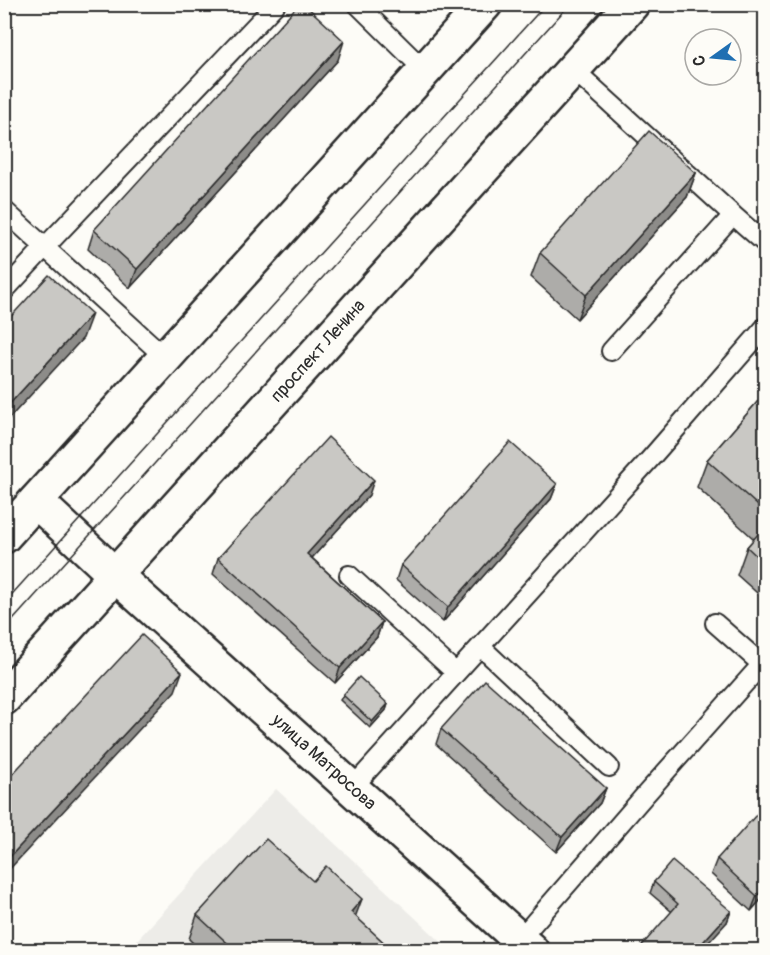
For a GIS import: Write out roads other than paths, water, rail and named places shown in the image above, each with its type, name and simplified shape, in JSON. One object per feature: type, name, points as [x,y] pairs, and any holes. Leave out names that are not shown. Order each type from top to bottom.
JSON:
[{"type":"main road","points":[[4,536],[485,4]]},
{"type":"main road","name":"проспект Ленина","points":[[4,698],[632,4]]},
{"type":"main road","name":"улица Матросова","points":[[36,501],[525,945]]},
{"type":"lane","points":[[4,291],[276,4]]},
{"type":"lane","points":[[357,4],[425,71]]},
{"type":"lane","points":[[574,70],[765,244]]},
{"type":"lane","points":[[4,210],[166,358]]},
{"type":"lane","points":[[611,351],[733,215]]},
{"type":"lane","points":[[352,788],[658,450],[765,326]]},
{"type":"lane","points":[[349,575],[456,673]]},
{"type":"lane","points":[[525,945],[660,778],[764,666],[715,622]]},
{"type":"lane","points":[[481,647],[609,767]]},
{"type":"tram line","points":[[4,603],[546,4]]},
{"type":"tram line","points":[[4,630],[570,4]]}]
